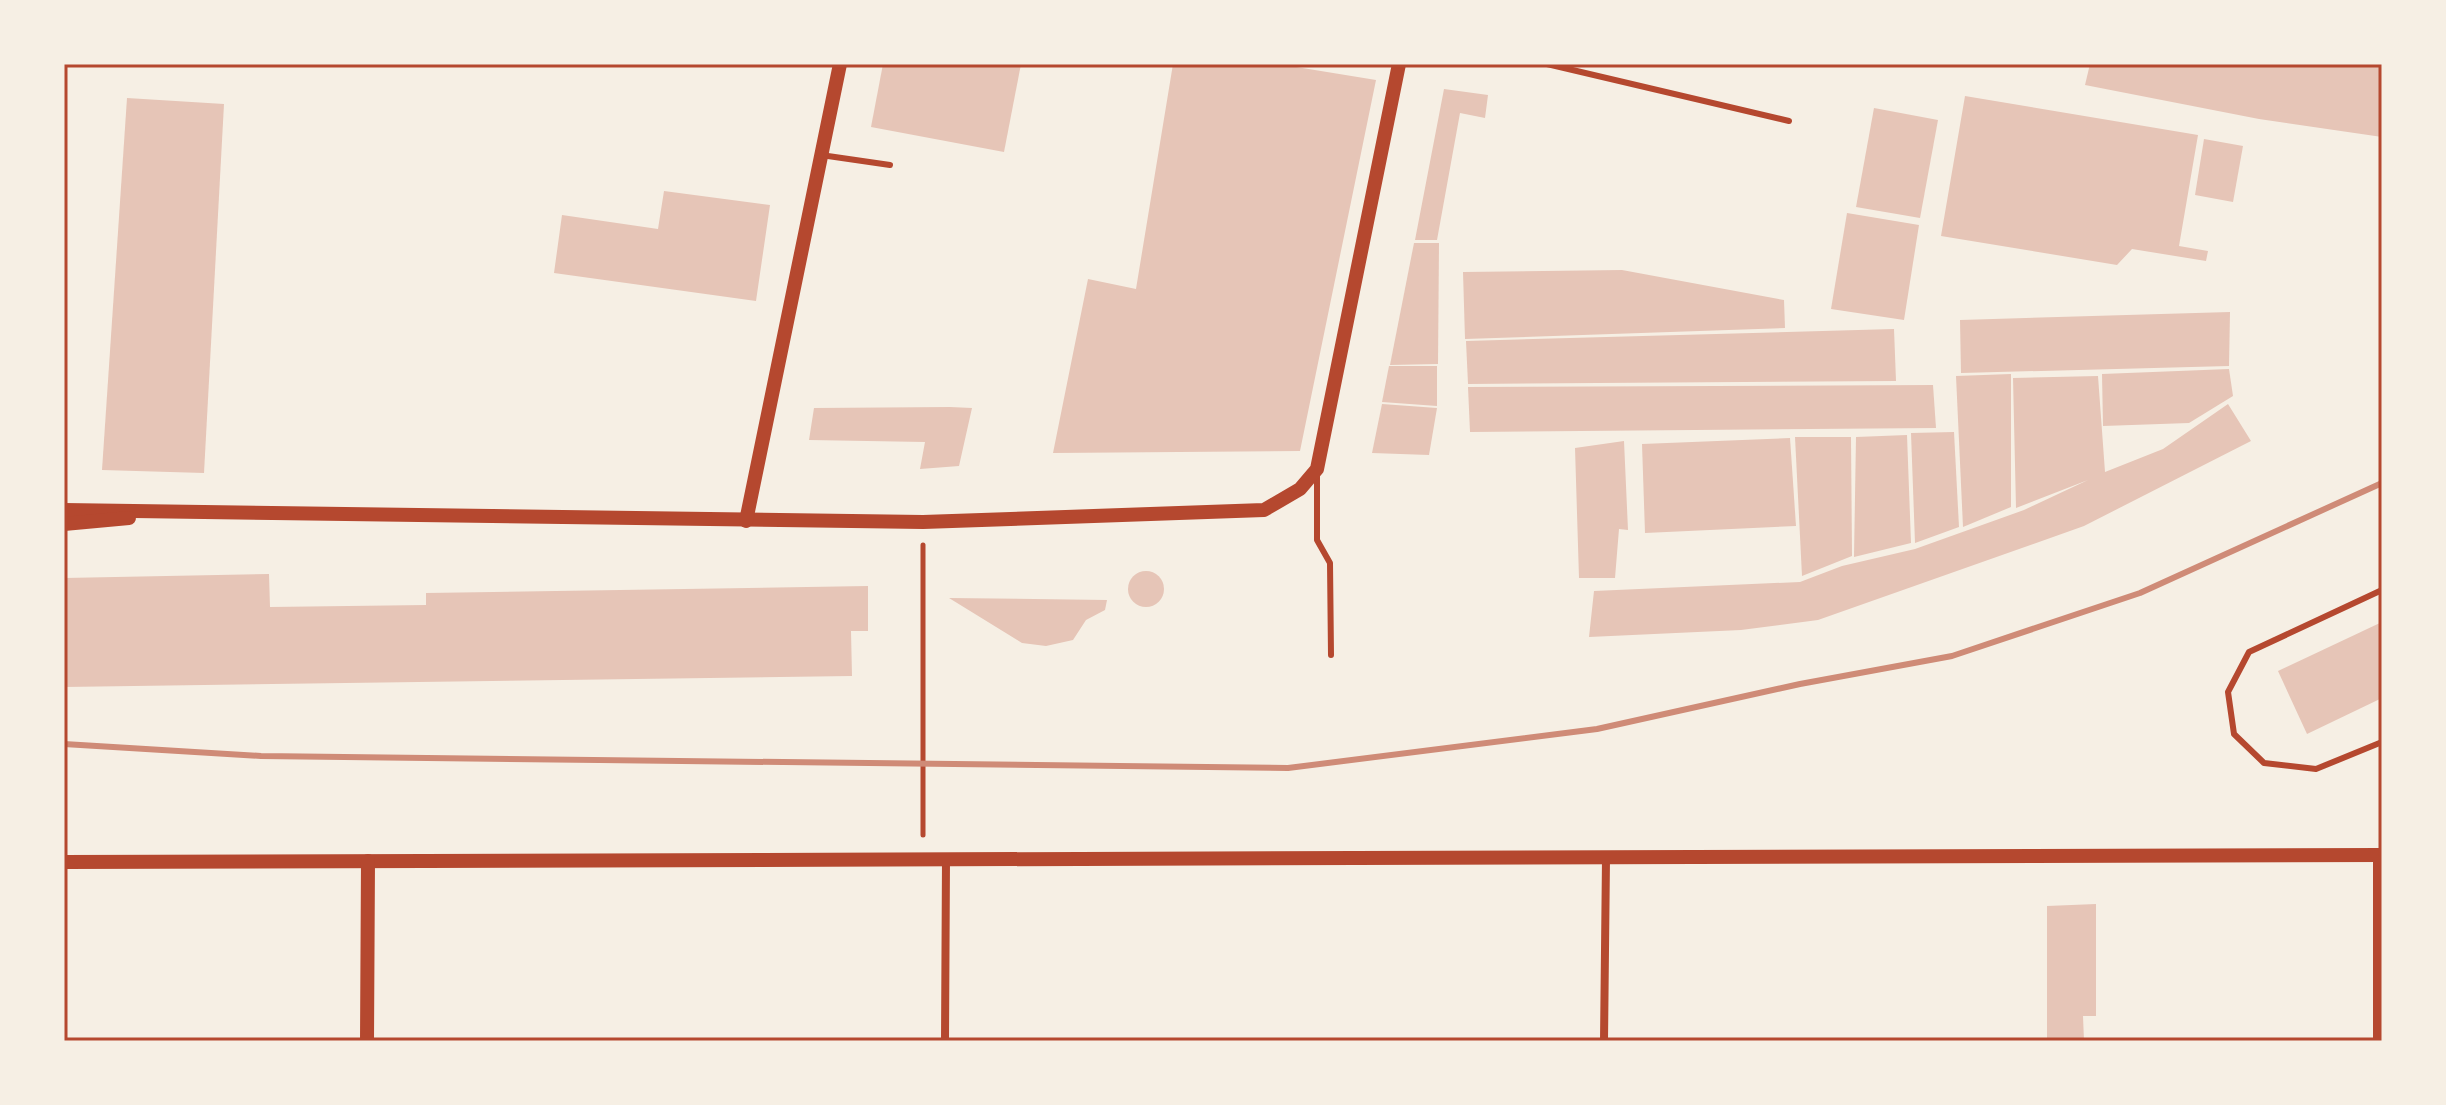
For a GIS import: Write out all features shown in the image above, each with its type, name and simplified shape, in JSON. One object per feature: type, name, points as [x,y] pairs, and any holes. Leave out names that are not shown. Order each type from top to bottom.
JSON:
[{"type":"street","points":[[746,521],[840,64]]},
{"type":"street","points":[[64,510],[923,522],[1264,510],[1286,500],[1317,469],[1399,64]]},
{"type":"street","points":[[64,524],[213,510]]},
{"type":"street","points":[[64,862],[2380,855],[2377,1041]]},
{"type":"street","points":[[1604,1041],[1606,859]]},
{"type":"street","points":[[945,1041],[946,860]]},
{"type":"street","points":[[367,1041],[368,861]]},
{"type":"lane","points":[[1547,64],[1789,121]]},
{"type":"lane","points":[[821,155],[890,165]]},
{"type":"lane","points":[[1317,469],[1317,540],[1330,563],[1331,655]]},
{"type":"lane","points":[[2382,590],[2249,652],[2228,692],[2234,734],[2264,763],[2316,769],[2382,742]]},
{"type":"path","points":[[923,522],[923,860]]},
{"type":"building","points":[[883,64],[1021,64],[1004,152],[871,127]]},
{"type":"building","points":[[1173,64],[1278,64],[1376,80],[1300,451],[1053,453],[1088,279],[1136,289]]},
{"type":"building","points":[[2090,64],[2382,64],[2382,137],[2259,119],[2085,85]]},
{"type":"building","points":[[1444,89],[1488,95],[1485,118],[1460,113],[1437,240],[1415,240]]},
{"type":"building","points":[[1965,96],[2198,135],[2179,246],[2208,251],[2206,261],[2132,249],[2117,265],[1941,236]]},
{"type":"building","points":[[127,98],[224,104],[204,473],[102,470]]},
{"type":"building","points":[[1874,108],[1938,120],[1920,218],[1856,207]]},
{"type":"building","points":[[2204,139],[2243,146],[2233,202],[2195,195]]},
{"type":"building","points":[[664,191],[770,205],[756,301],[554,273],[562,215],[658,229]]},
{"type":"building","points":[[1847,213],[1919,225],[1904,320],[1831,309]]},
{"type":"building","points":[[1414,243],[1439,243],[1438,364],[1390,365]]},
{"type":"building","points":[[1622,270],[1784,300],[1785,328],[1465,339],[1463,272]]},
{"type":"building","points":[[2230,312],[2229,366],[1961,373],[1960,320]]},
{"type":"building","points":[[1894,329],[1896,381],[1468,384],[1466,341]]},
{"type":"building","points":[[1389,366],[1437,366],[1437,406],[1382,402]]},
{"type":"building","points":[[2229,369],[2233,396],[2189,423],[2103,426],[2102,374]]},
{"type":"building","points":[[2011,374],[2011,507],[1963,527],[1956,376]]},
{"type":"building","points":[[2098,376],[2105,472],[2163,449],[2228,404],[2251,441],[2084,526],[1818,620],[1741,630],[1589,637],[1594,591],[1800,582],[1842,566],[1915,549],[2024,510],[2088,480],[2016,508],[2013,378]]},
{"type":"building","points":[[1933,385],[1936,428],[1470,432],[1468,387]]},
{"type":"building","points":[[1382,404],[1437,408],[1429,455],[1372,453]]},
{"type":"building","points":[[814,408],[972,408],[959,466],[920,469],[925,442],[809,440]]},
{"type":"building","points":[[1954,432],[1959,527],[1915,543],[1911,433]]},
{"type":"building","points":[[1907,435],[1911,543],[1854,557],[1856,437]]},
{"type":"building","points":[[1795,437],[1851,437],[1852,556],[1802,576]]},
{"type":"building","points":[[1790,438],[1796,526],[1645,533],[1642,444]]},
{"type":"building","points":[[1624,441],[1628,530],[1619,529],[1615,578],[1579,578],[1575,448]]},
{"type":"building","points":[[1146,571],[1159,576],[1164,589],[1159,602],[1146,607],[1133,602],[1128,589],[1133,576]]},
{"type":"building","points":[[269,574],[270,607],[426,605],[426,593],[868,586],[868,631],[851,631],[852,676],[64,687],[64,578]]},
{"type":"building","points":[[949,598],[1107,600],[1105,610],[1086,620],[1073,640],[1046,646],[1022,643]]},
{"type":"building","points":[[2382,622],[2382,698],[2307,734],[2278,671]]},
{"type":"building","points":[[2096,904],[2096,1016],[2083,1016],[2084,1041],[2047,1041],[2047,906]]},
{"type":"railway","points":[[64,744],[261,756],[1288,768],[1597,729],[1800,684],[1952,656],[2140,593],[2382,483]]}]
